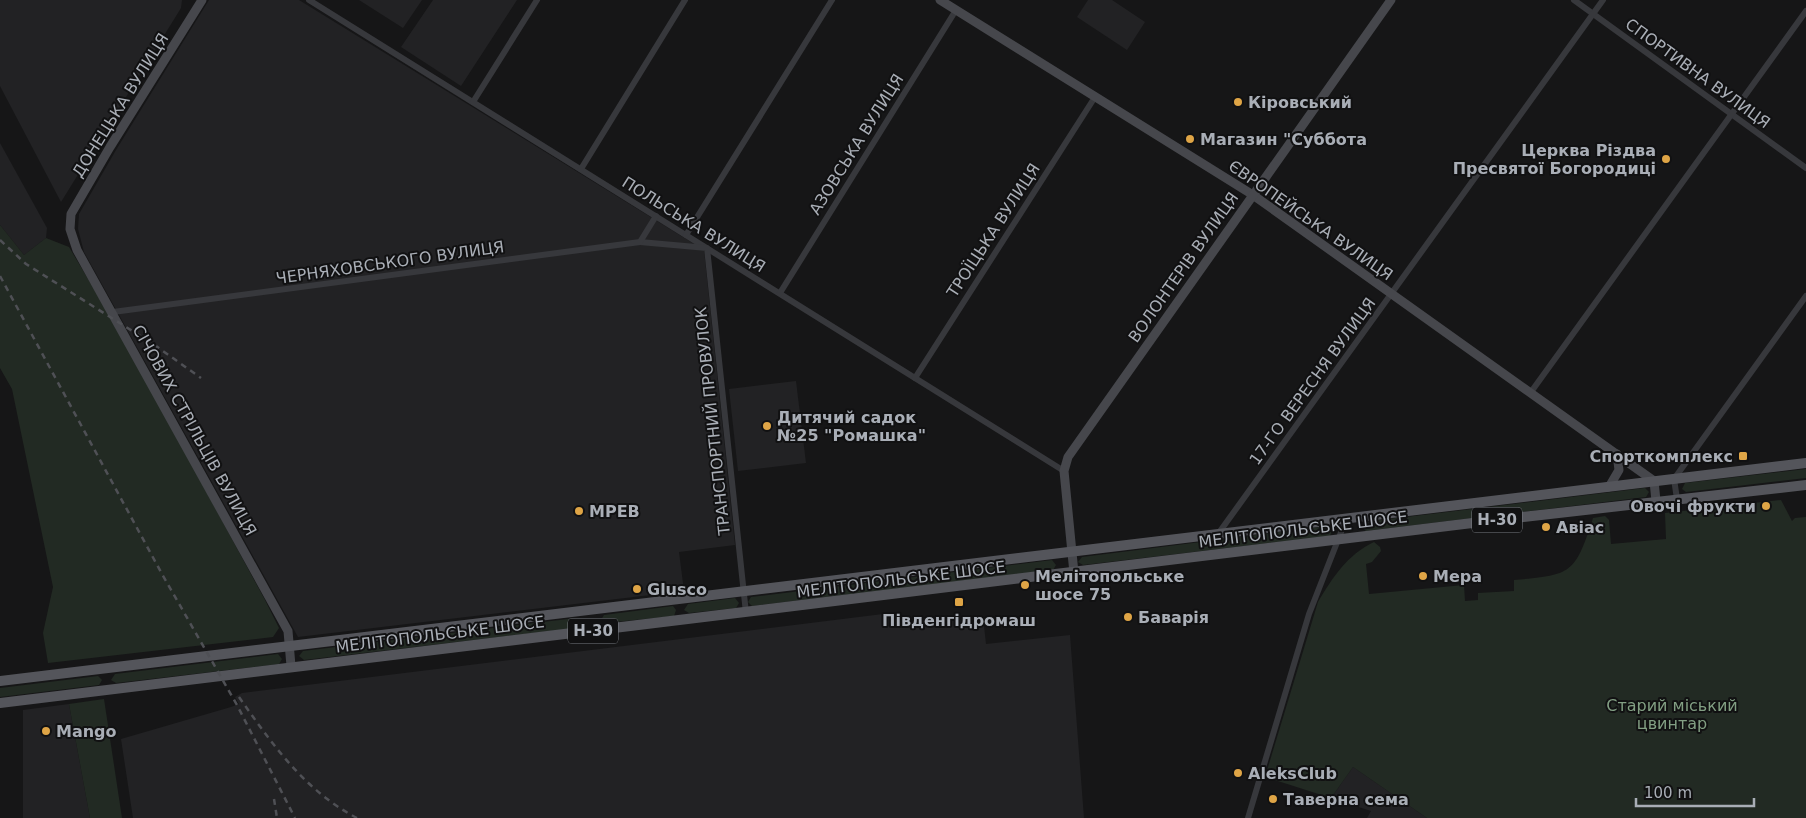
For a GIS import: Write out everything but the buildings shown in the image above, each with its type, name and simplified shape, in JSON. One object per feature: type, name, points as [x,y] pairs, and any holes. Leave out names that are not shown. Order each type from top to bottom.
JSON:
[{"type":"main road","name":"МЕЛІТОПОЛЬСЬКЕ ШОСЕ","points":[[0,681],[1072,552],[1346,517],[1806,463]]},
{"type":"main road","name":"МЕЛІТОПОЛЬСЬКЕ ШОСЕ","points":[[0,703],[1656,501],[1806,485]]},
{"type":"street","name":"ДОНЕЦЬКА ВУЛИЦЯ","points":[[70,229],[71,214],[110,147],[202,0]]},
{"type":"street","name":"ПОЛЬСЬКА ВУЛИЦЯ","points":[[309,0],[1064,471]]},
{"type":"street","points":[[473,102],[537,0]]},
{"type":"street","points":[[581,169],[685,0]]},
{"type":"street","points":[[686,235],[832,0]]},
{"type":"street","name":"ЄВРОПЕЙСЬКА ВУЛИЦЯ","points":[[940,0],[1253,195],[1654,481]]},
{"type":"street","name":"ВОЛОНТЕРІВ ВУЛИЦЯ","points":[[1074,573],[1064,471],[1068,457],[1076,443],[1390,0]]},
{"type":"street","name":"СПОРТИВНА ВУЛИЦЯ","points":[[1574,0],[1806,168]]},
{"type":"street","name":"17-ГО ВЕРЕСНЯ ВУЛИЦЯ","points":[[1218,534],[1603,0]]},
{"type":"street","name":"АЗОВСЬКА ВУЛИЦЯ","points":[[780,293],[956,10]]},
{"type":"street","points":[[1531,392],[1806,11]]},
{"type":"street","name":"ТРОЇЦЬКА ВУЛИЦЯ","points":[[915,378],[1095,97]]},
{"type":"street","points":[[640,242],[656,216]]},
{"type":"street","name":"СІЧОВИХ СТРІЛЬЦІВ ВУЛИЦЯ","points":[[70,229],[77,250],[288,631],[291,666]]},
{"type":"street","name":"ЧЕРНЯХОВСЬКОГО ВУЛИЦЯ","points":[[113,312],[640,242],[707,248]]},
{"type":"street","name":"ТРАНСПОРТНИЙ ПРОВУЛОК","points":[[707,248],[746,613]]},
{"type":"street","points":[[1677,499],[1674,479],[1806,296]]},
{"type":"street","points":[[1609,487],[1619,470],[1617,454]]},
{"type":"street","points":[[1654,481],[1656,501]]},
{"type":"street","points":[[1248,818],[1309,614],[1346,517]]},
{"type":"shaded area","points":[[0,0],[182,0],[181,8],[61,202],[0,86]]},
{"type":"shaded area","points":[[209,0],[299,0],[704,250],[735,545],[679,552],[684,591],[298,637],[84,252],[78,229],[79,214],[116,150]]},
{"type":"shaded area","points":[[359,0],[422,0],[403,28]]},
{"type":"shaded area","points":[[433,0],[517,0],[461,86],[401,47]]},
{"type":"shaded area","points":[[1088,0],[1112,0],[1145,22],[1127,50],[1077,17]]},
{"type":"shaded area","points":[[0,143],[47,228],[46,238],[24,255],[0,225]]},
{"type":"shaded area","name":"Дитячий садок №25 \"Ромашка\"","points":[[796,381],[806,463],[738,471],[729,389]]},
{"type":"shaded area","points":[[891,613],[892,628],[983,617],[986,644],[1070,635],[1084,818],[133,818],[121,739],[239,704],[235,697],[242,693]]},
{"type":"shaded area","points":[[69,704],[90,818],[23,818],[23,710]]},
{"type":"shaded area","points":[[1353,767],[1427,818],[1367,818],[1371,811],[1331,798]]},
{"type":"green space","points":[[0,225],[24,255],[46,238],[69,247],[122,336],[265,600],[279,628],[273,637],[48,663],[43,633],[53,587],[12,389],[0,368]]},
{"type":"green space","points":[[1806,469],[1806,478],[1686,492],[1682,489],[1685,483]]},
{"type":"green space","points":[[1645,488],[1649,492],[1646,497],[1366,531],[1361,527],[1365,522]]},
{"type":"green space","name":"Старий міський цвинтар","points":[[1781,500],[1792,521],[1795,518],[1806,517],[1806,818],[1427,818],[1353,767],[1331,798],[1265,777],[1318,602],[1335,575],[1348,560],[1364,547],[1374,542],[1380,547],[1381,551],[1372,562],[1366,564],[1369,594],[1464,585],[1465,601],[1478,600],[1478,593],[1514,591],[1514,580],[1548,576],[1560,573],[1568,568],[1581,551],[1593,518],[1605,516],[1609,520],[1611,544],[1666,539],[1665,513]]},
{"type":"green space","points":[[1328,526],[1332,530],[1330,536],[1083,565],[1078,562],[1082,557]]},
{"type":"green space","points":[[1052,560],[1056,565],[1053,570],[752,606],[748,602],[751,597]]},
{"type":"green space","points":[[735,598],[739,603],[736,608],[689,613],[684,610],[688,604]]},
{"type":"green space","points":[[673,606],[676,610],[674,616],[605,623],[601,620],[604,615]]},
{"type":"green space","points":[[576,618],[580,622],[577,628],[304,660],[299,656],[303,651]]},
{"type":"green space","points":[[278,654],[282,659],[279,664],[116,683],[111,680],[115,674]]},
{"type":"green space","points":[[98,676],[102,680],[99,685],[0,697],[0,688]]},
{"type":"green space","points":[[104,699],[122,818],[90,818],[69,704]]},
{"type":"railway","points":[[0,240],[26,264],[153,344],[201,378]]},
{"type":"railway","points":[[0,276],[162,574],[237,705],[295,818]]},
{"type":"railway","points":[[239,697],[291,765],[321,794],[357,818]]},
{"type":"railway","points":[[274,799],[277,818]]},
{"type":"place","name":"Кіровський","points":[[1238,102]]},
{"type":"place","name":"Магазин \"Суббота","points":[[1190,139]]},
{"type":"place","name":"Церква Різдва Пресвятої Богородиці","points":[[1666,159]]},
{"type":"place","name":"Дитячий садок №25 \"Ромашка\"","points":[[767,426]]},
{"type":"place","name":"Спорткомплекс","points":[[1743,456]]},
{"type":"place","name":"Овочі фрукти","points":[[1766,506]]},
{"type":"place","name":"МРЕВ","points":[[579,511]]},
{"type":"place","name":"Авіас","points":[[1546,527]]},
{"type":"place","name":"Мера","points":[[1423,576]]},
{"type":"place","name":"Мелітопольське шосе 75","points":[[1025,585]]},
{"type":"place","name":"Glusco","points":[[637,589]]},
{"type":"place","name":"Південгідромаш","points":[[959,602]]},
{"type":"place","name":"Баварія","points":[[1128,617]]},
{"type":"place","name":"Mango","points":[[46,731]]},
{"type":"place","name":"AleksClub","points":[[1238,773]]},
{"type":"place","name":"Таверна сема","points":[[1273,799]]}]
